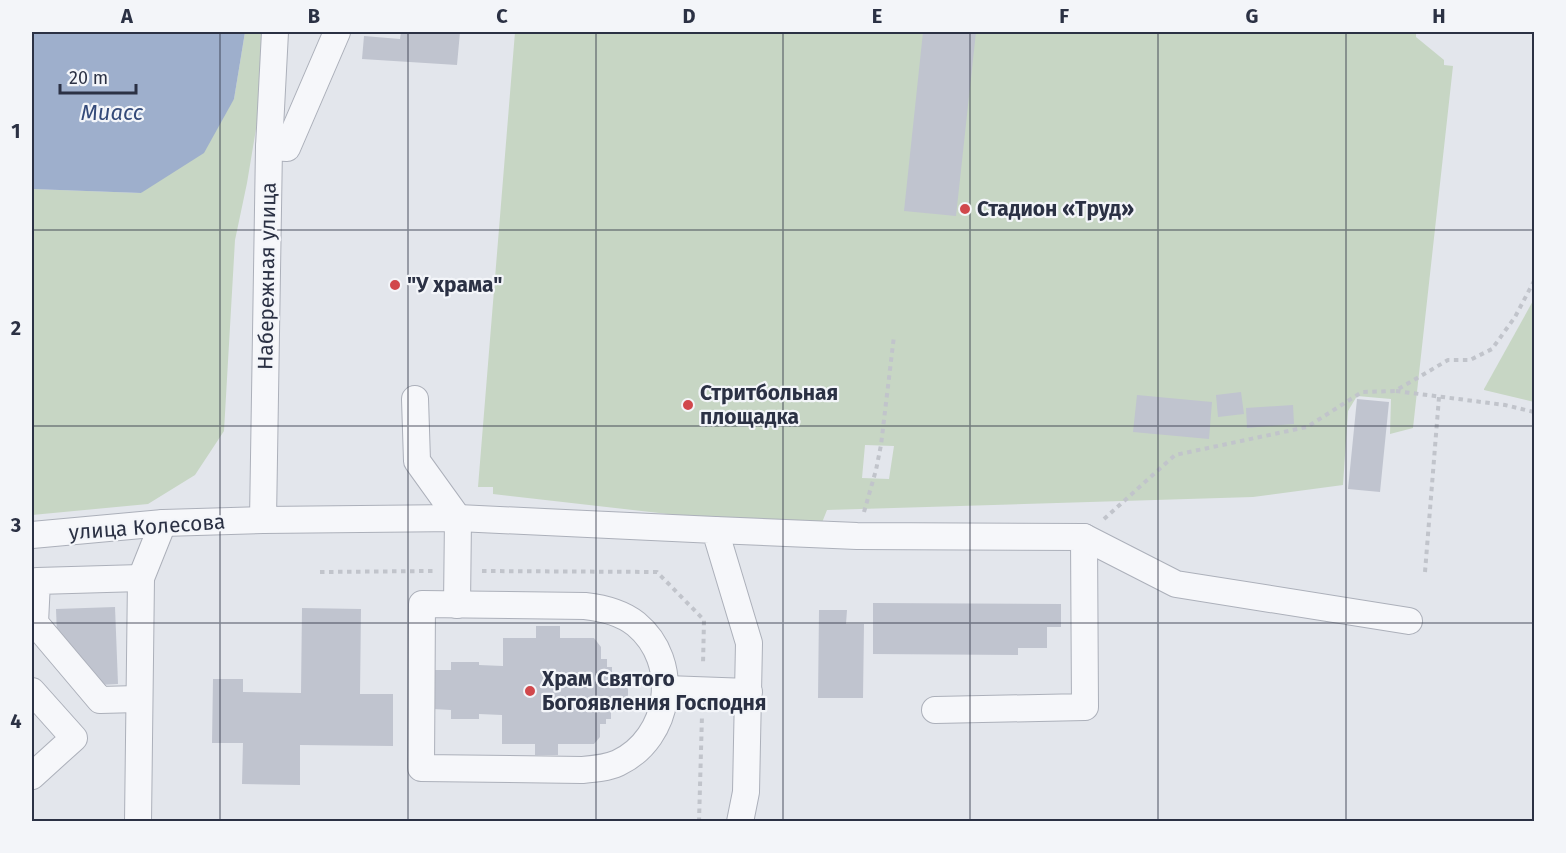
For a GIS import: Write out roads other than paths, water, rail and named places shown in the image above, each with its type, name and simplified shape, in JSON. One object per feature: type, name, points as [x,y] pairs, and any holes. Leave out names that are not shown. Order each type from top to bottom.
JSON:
[{"type":"street","name":"Набережная улица","points":[[263,520],[269,147],[276,32]]},
{"type":"street","points":[[269,147],[287,148],[337,32]]},
{"type":"street","points":[[415,399],[417,462],[458,518],[458,605]]},
{"type":"street","name":"улица Колесова","points":[[32,535],[163,523],[458,518],[857,536],[1084,537]]},
{"type":"street","points":[[138,822],[141,578],[163,523]]},
{"type":"street","points":[[715,530],[750,643],[746,792],[740,822]]},
{"type":"street","points":[[936,710],[1085,707],[1084,537],[1176,585],[1409,621]]},
{"type":"street","points":[[138,699],[100,700],[33,625],[38,581],[141,578]]},
{"type":"street","points":[[422,604],[603,608],[636,624],[649,638],[664,671],[666,689],[657,725],[647,740],[634,753],[609,766],[582,770],[421,768],[422,604]]},
{"type":"street","points":[[666,689],[748,692]]},
{"type":"street","points":[[32,691],[74,738],[32,776]]},
{"type":"water","name":"Миасс","points":[[32,32],[245,32],[234,99],[204,153],[141,193],[32,189]]},
{"type":"place","name":"Стадион «Труд»","points":[[965,209]]},
{"type":"place","name":"\"У храма\"","points":[[395,285]]},
{"type":"place","name":"Стритбольная площадка","points":[[688,405]]},
{"type":"place","name":"Храм Святого Богоявления Господня","points":[[530,691]]}]
